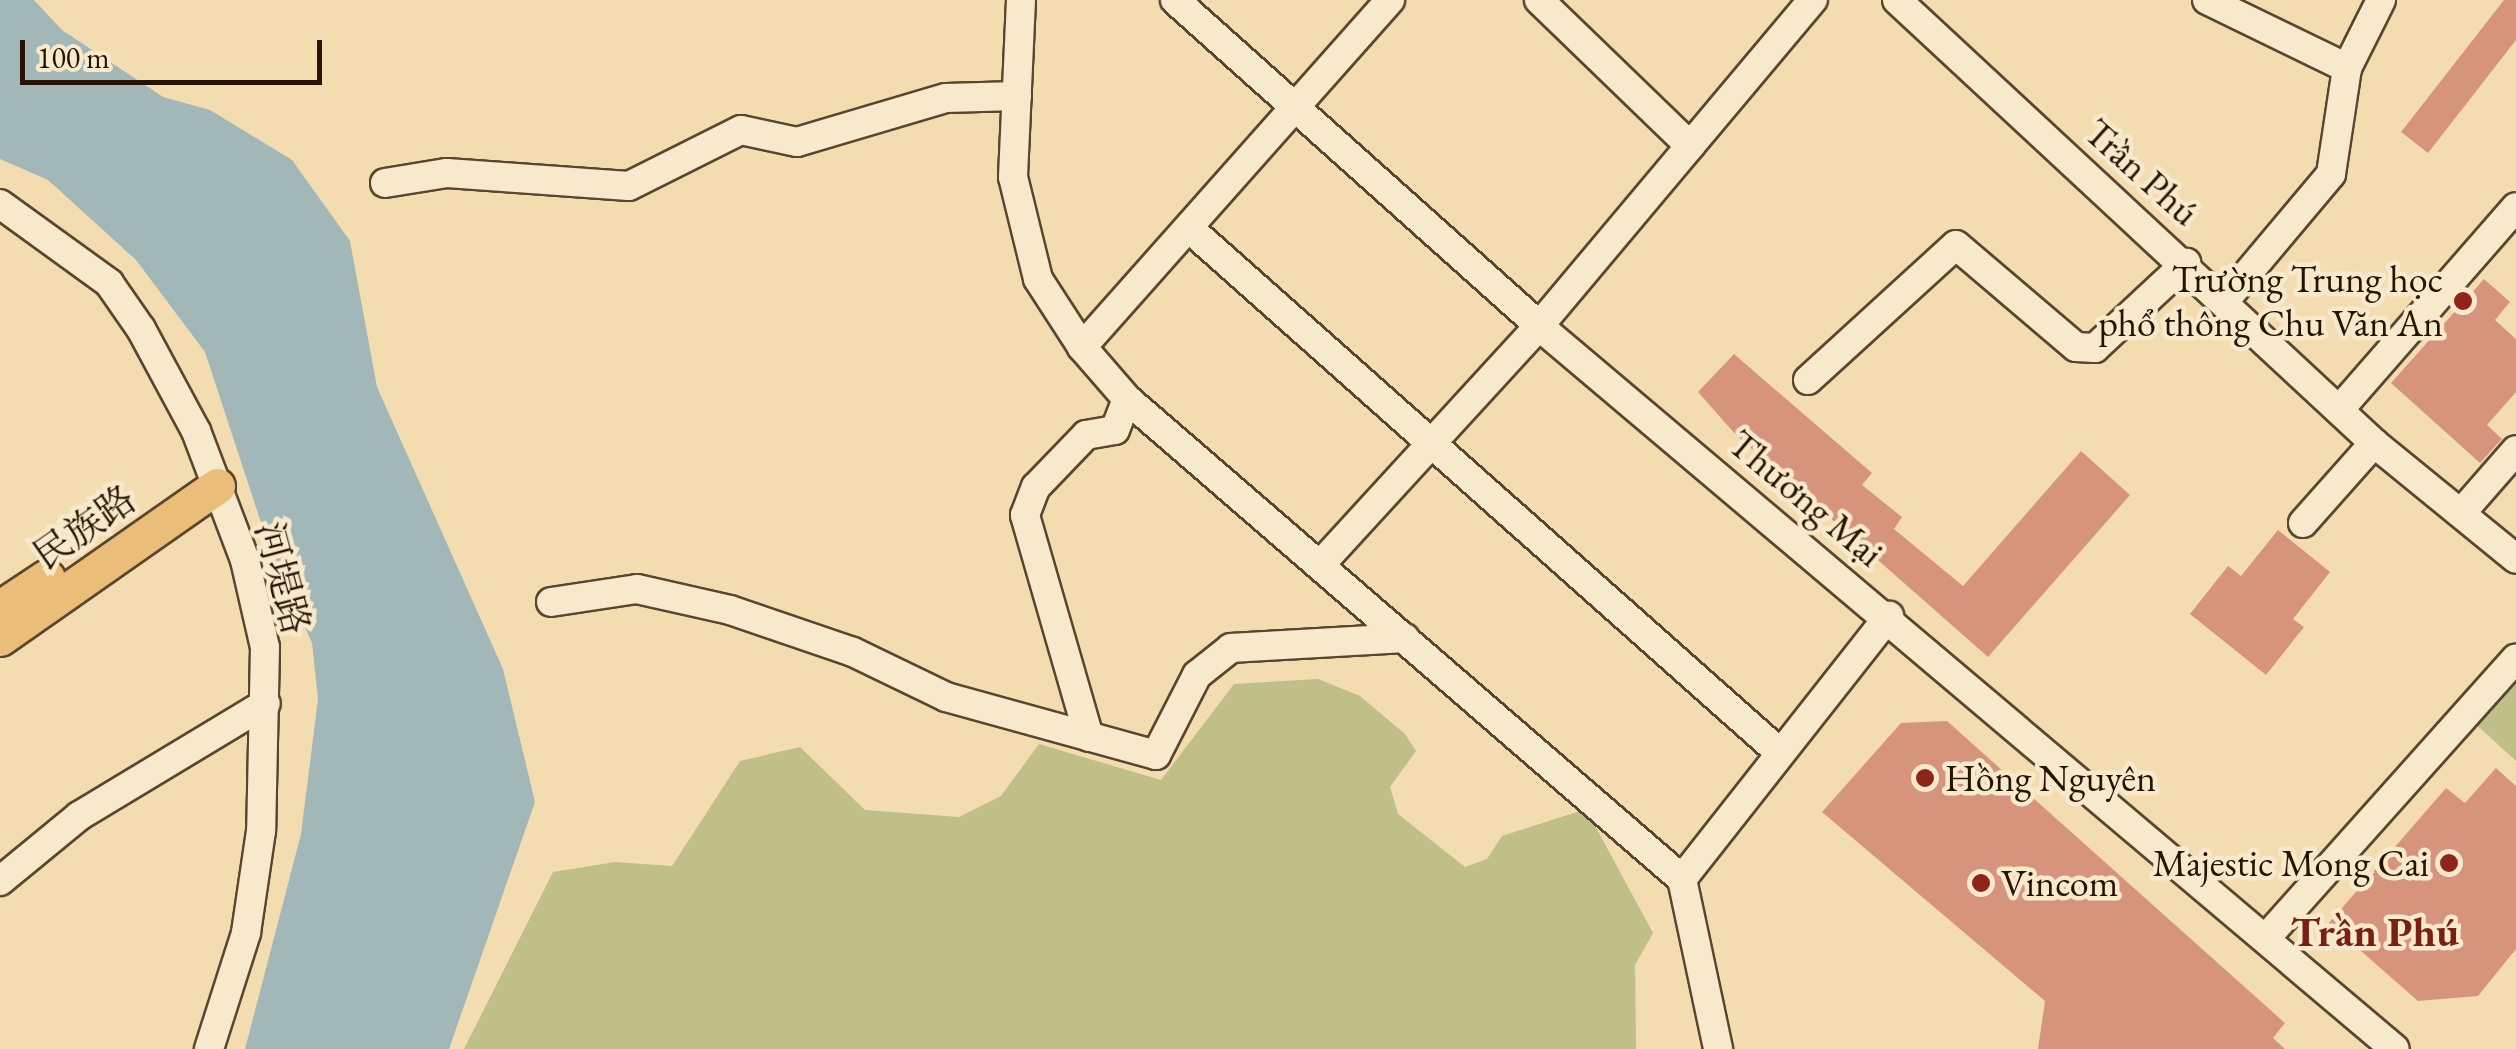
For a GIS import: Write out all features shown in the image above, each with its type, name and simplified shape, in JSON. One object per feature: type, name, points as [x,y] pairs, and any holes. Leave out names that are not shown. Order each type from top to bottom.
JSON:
[{"type":"main road","name":"民族路","points":[[0,608],[213,477]]},
{"type":"main road","name":"民族路","points":[[0,638],[213,477]]},
{"type":"street","points":[[1021,0],[1013,177],[1038,279],[1082,347],[1128,399],[1682,879],[1718,1049]]},
{"type":"street","name":"Thương Mại","points":[[1175,0],[1540,326],[1889,616],[2395,1049]]},
{"type":"street","points":[[1082,347],[1191,230],[1390,0]]},
{"type":"street","points":[[1540,0],[1690,146]]},
{"type":"street","points":[[1320,565],[1540,326],[1813,0]]},
{"type":"street","name":"Trần Phú","points":[[1898,0],[2226,298],[2374,443],[2516,559]]},
{"type":"street","points":[[2207,0],[2347,68]]},
{"type":"street","points":[[2226,298],[2331,174],[2347,68],[2381,0]]},
{"type":"street","points":[[385,183],[446,173],[628,186],[741,130],[797,142],[946,98],[1017,96]]},
{"type":"street","name":"河堤路","points":[[0,204],[110,283],[142,329],[213,477],[265,647],[266,703],[246,934],[209,1049]]},
{"type":"street","points":[[2339,410],[2516,207]]},
{"type":"street","points":[[1191,230],[1780,753]]},
{"type":"street","points":[[1808,380],[1944,249],[1966,250],[2076,347],[2095,348],[2186,264]]},
{"type":"street","points":[[1089,737],[1026,515],[1036,487],[1086,435],[1115,430],[1128,399]]},
{"type":"street","points":[[2303,523],[2374,443]]},
{"type":"street","points":[[2462,512],[2516,450]]},
{"type":"street","points":[[551,602],[638,589],[730,610],[854,652],[946,697],[1156,755],[1197,674],[1231,648],[1404,638]]},
{"type":"street","points":[[1682,879],[1889,616]]},
{"type":"street","points":[[2266,938],[2516,658]]},
{"type":"street","points":[[0,880],[79,816],[266,703]]},
{"type":"shaded area","points":[[0,0],[34,0],[62,30],[163,97],[210,110],[292,160],[350,241],[377,387],[503,669],[535,802],[449,1049],[245,1049],[301,834],[318,699],[312,643],[269,547],[205,352],[136,260],[48,180],[0,159]]},
{"type":"shaded area","points":[[2516,667],[2516,761],[2469,718]]},
{"type":"shaded area","points":[[1318,679],[1360,696],[1405,734],[1416,751],[1390,787],[1398,814],[1465,867],[1487,859],[1502,836],[1586,809],[1653,933],[1635,965],[1636,1049],[464,1049],[553,872],[615,862],[672,866],[740,761],[800,747],[865,810],[959,817],[1001,796],[1039,744],[1161,780],[1234,684]]},
{"type":"building","points":[[2504,0],[2516,0],[2516,40],[2428,153],[2401,132]]},
{"type":"building","points":[[2484,279],[2510,302],[2495,320],[2516,339],[2516,392],[2487,425],[2502,439],[2480,463],[2391,383]]},
{"type":"building","points":[[1734,354],[1872,473],[1862,485],[1902,517],[1894,529],[1963,586],[2081,451],[2130,495],[1988,657],[1736,435],[1698,392]]},
{"type":"building","points":[[2278,530],[2330,572],[2293,619],[2304,627],[2266,675],[2190,614],[2228,566],[2241,576]]},
{"type":"building","points":[[1947,721],[2285,1023],[2273,1038],[2285,1049],[2038,1049],[2045,1001],[1822,812],[1901,723]]},
{"type":"building","name":"Majestic Mong Cai","points":[[2496,768],[2516,786],[2516,949],[2478,996],[2418,1001],[2329,923],[2446,788],[2465,803]]},
{"type":"place","name":"Trường Trung học phổ thông Chu Văn An","points":[[2463,301]]},
{"type":"place","name":"Hồng Nguyên","points":[[1925,778]]},
{"type":"place","name":"Majestic Mong Cai","points":[[2449,863]]},
{"type":"place","name":"Vincom","points":[[1981,883]]},
{"type":"district","name":"Trần Phú","points":[[2375,932]]}]
